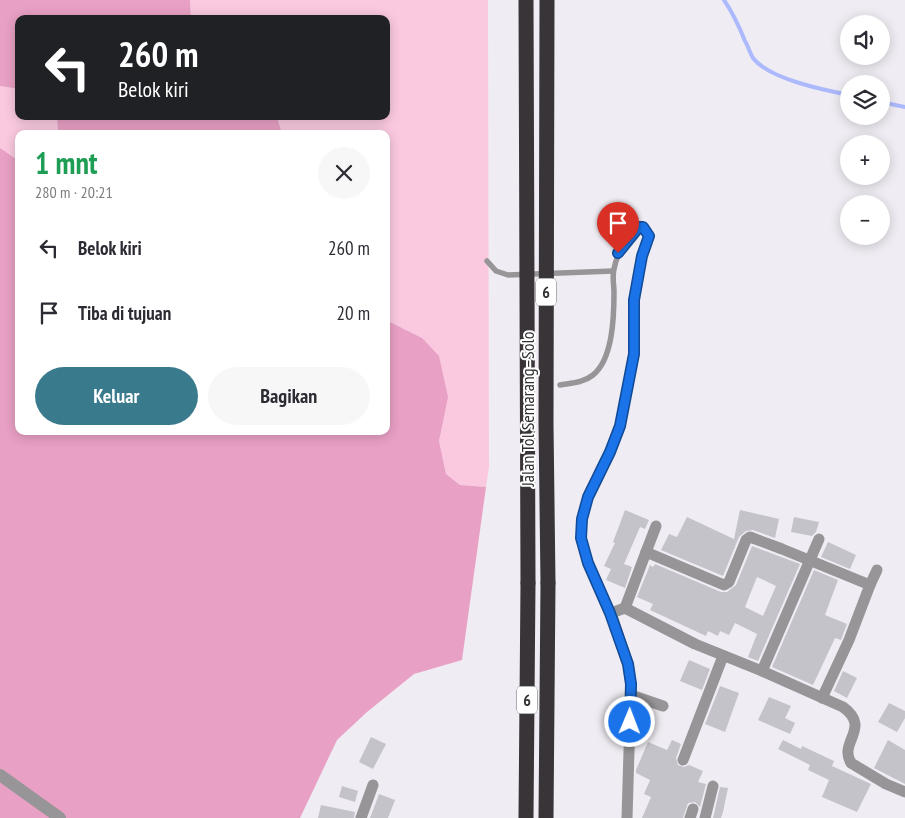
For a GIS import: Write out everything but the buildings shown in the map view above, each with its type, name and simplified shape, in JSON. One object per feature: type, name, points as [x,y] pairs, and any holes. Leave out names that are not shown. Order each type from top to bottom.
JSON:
[{"type":"highway","name":"Jalan Tol Semarang–Solo","points":[[526,0],[528,582],[526,818]]},
{"type":"highway","name":"Jalan Tol Semarang–Solo","points":[[546,818],[548,583],[546,424],[547,0]]},
{"type":"street","points":[[625,608],[656,526]]},
{"type":"street","points":[[646,552],[724,585],[729,582],[748,538],[757,539],[870,585]]},
{"type":"street","points":[[762,671],[819,539]]},
{"type":"street","points":[[822,698],[849,640],[877,570]]},
{"type":"street","points":[[627,818],[631,696],[628,664],[610,613],[625,608],[695,644],[843,707],[852,713],[855,719],[855,729],[847,751],[850,763],[886,784],[905,792]]},
{"type":"street","points":[[683,760],[724,656]]},
{"type":"street","points":[[631,696],[663,706]]},
{"type":"street","points":[[0,775],[60,818]]},
{"type":"street","points":[[362,818],[372,785]]},
{"type":"street","points":[[704,818],[713,786]]},
{"type":"lane","points":[[560,385],[581,382],[594,375],[608,352],[611,337],[613,271],[618,253],[639,227],[643,227],[649,236],[642,256],[634,300],[634,354],[620,426],[610,452],[588,497],[582,519],[581,538],[583,552],[610,613]]},
{"type":"lane","points":[[487,261],[496,271],[508,275],[613,271]]},
{"type":"shaded area","points":[[0,0],[190,0],[191,15],[15,15],[15,88],[0,86]]},
{"type":"shaded area","points":[[190,0],[488,0],[489,467],[486,487],[460,485],[446,474],[439,441],[442,422],[422,338],[390,322],[390,130],[281,130],[278,120],[390,120],[390,15],[191,15]]},
{"type":"shaded area","points":[[0,86],[15,88],[15,120],[57,120],[58,130],[15,130],[15,158],[0,148]]},
{"type":"shaded area","points":[[57,120],[278,120],[281,130],[58,130]]},
{"type":"shaded area","points":[[0,148],[15,158],[15,435],[390,435],[390,322],[422,338],[439,356],[448,397],[439,441],[446,474],[460,485],[486,487],[462,660],[414,674],[367,712],[337,740],[300,818],[0,818]]},
{"type":"waterway","points":[[724,0],[736,20],[753,58],[761,65],[784,78],[840,93]]},
{"type":"waterway","points":[[890,104],[905,107]]},
{"type":"route","points":[[618,253],[639,227],[645,229],[649,236],[642,256],[634,300],[634,354],[620,426],[610,452],[588,497],[582,519],[581,538],[583,552],[610,613],[628,664],[631,684],[630,722]]}]
